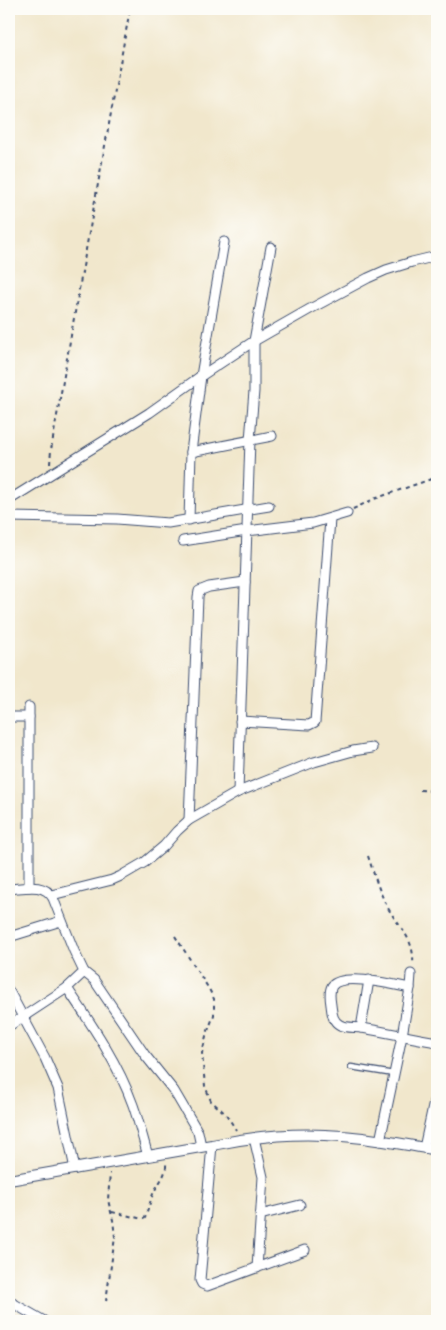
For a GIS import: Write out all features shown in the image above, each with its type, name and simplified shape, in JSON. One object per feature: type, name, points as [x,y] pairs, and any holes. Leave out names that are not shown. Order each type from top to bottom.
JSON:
[{"type":"street","points":[[188,520],[191,452],[201,376],[224,242]]},
{"type":"street","points":[[238,792],[250,440],[254,391],[254,341],[270,247]]},
{"type":"street","points":[[9,500],[149,413],[254,341],[310,309],[368,278],[402,265],[437,256]]},
{"type":"street","points":[[191,452],[272,436]]},
{"type":"street","points":[[9,517],[117,519],[168,523],[268,506]]},
{"type":"street","points":[[183,541],[313,523],[347,513]]},
{"type":"street","points":[[240,721],[309,725],[314,722],[330,518]]},
{"type":"street","points":[[189,820],[199,591],[208,587],[245,582]]},
{"type":"street","points":[[28,707],[29,888]]},
{"type":"street","points":[[9,717],[28,717]]},
{"type":"street","points":[[52,895],[121,876],[155,854],[189,820],[238,792],[314,762],[353,750],[372,748]]},
{"type":"street","points":[[9,889],[43,888],[52,895],[61,921],[84,972],[94,980],[145,1055],[174,1091],[207,1146],[200,1280],[202,1284],[207,1286],[305,1250]]},
{"type":"street","points":[[9,938],[61,921]]},
{"type":"street","points":[[9,1026],[67,988],[84,972]]},
{"type":"street","points":[[380,1141],[402,1036],[411,974]]},
{"type":"street","points":[[410,988],[356,979],[334,984],[330,991],[336,1022],[342,1026],[437,1042]]},
{"type":"street","points":[[360,1028],[369,980]]},
{"type":"street","points":[[67,988],[100,1037],[119,1074],[133,1105],[148,1156]]},
{"type":"street","points":[[9,991],[58,1088],[75,1169]]},
{"type":"street","points":[[424,1148],[437,1088]]},
{"type":"street","points":[[9,1180],[254,1138],[312,1134],[343,1136],[437,1150]]},
{"type":"street","points":[[254,1138],[263,1177],[256,1268]]},
{"type":"street","points":[[260,1215],[300,1205]]},
{"type":"street","points":[[9,1301],[44,1321]]},
{"type":"lane","points":[[351,1067],[394,1074]]},
{"type":"path","points":[[50,475],[51,450],[130,9]]},
{"type":"path","points":[[347,513],[374,498],[437,477]]},
{"type":"path","points":[[420,790],[437,792]]},
{"type":"path","points":[[368,856],[383,898],[410,941],[413,957],[411,974]]},
{"type":"path","points":[[175,936],[214,999],[214,1016],[202,1053],[206,1092],[211,1101],[226,1114],[241,1139]]},
{"type":"path","points":[[112,1212],[143,1219],[146,1218],[154,1193],[167,1170],[165,1154]]},
{"type":"path","points":[[106,1302],[114,1236],[112,1212],[108,1200],[110,1163]]}]
